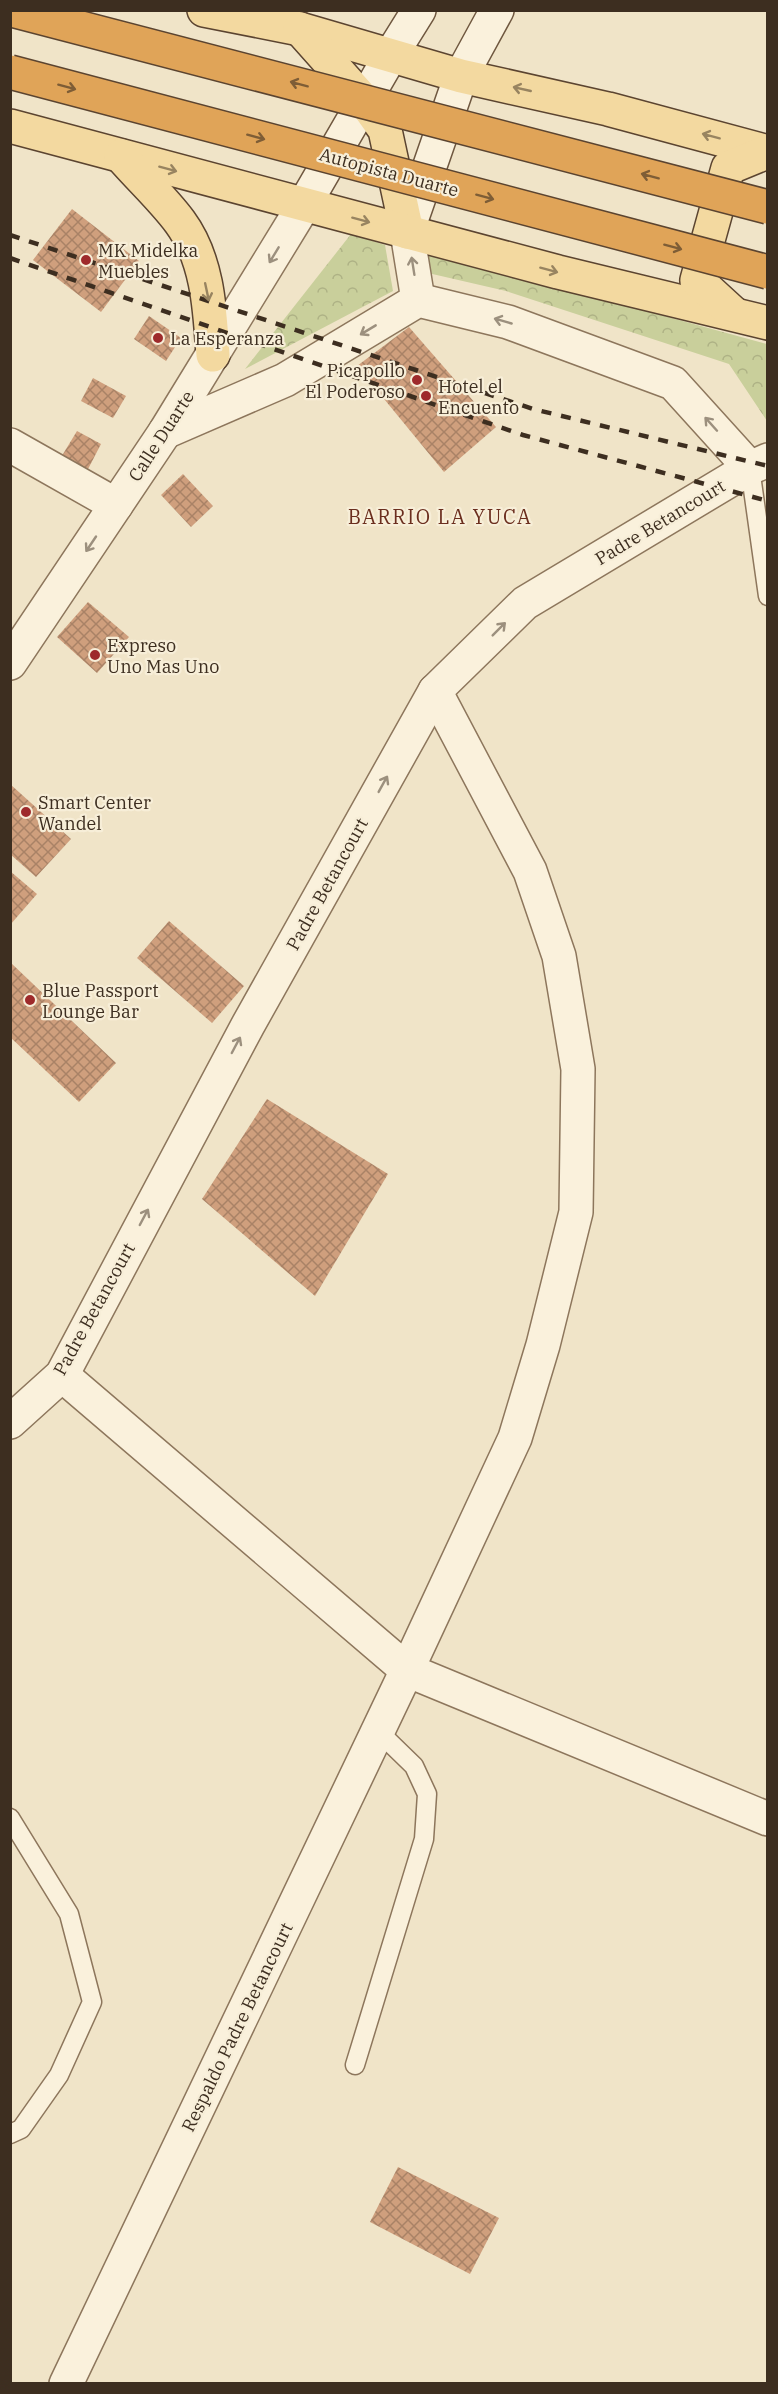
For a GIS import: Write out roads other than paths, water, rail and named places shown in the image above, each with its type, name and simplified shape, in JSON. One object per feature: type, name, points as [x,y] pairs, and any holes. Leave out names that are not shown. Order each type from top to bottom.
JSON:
[{"type":"highway","points":[[12,10],[768,207]]},
{"type":"highway","name":"Autopista Duarte","points":[[10,72],[768,272]]},
{"type":"main road","points":[[204,10],[300,29],[461,76],[608,109],[768,152]]},
{"type":"main road","points":[[300,29],[365,102],[385,130],[407,232]]},
{"type":"main road","points":[[10,126],[558,272],[768,323]]},
{"type":"main road","points":[[735,315],[697,280],[728,168],[768,152]]},
{"type":"main road","points":[[121,156],[181,223],[193,248],[202,268],[210,304],[213,355]]},
{"type":"street","name":"Calle Duarte","points":[[10,663],[165,432],[304,205],[419,10]]},
{"type":"street","points":[[418,300],[407,232],[461,76],[497,10]]},
{"type":"street","points":[[165,432],[285,380],[418,300],[508,322],[674,383],[759,464]]},
{"type":"street","points":[[10,445],[117,505]]},
{"type":"street","name":"Padre Betancourt","points":[[10,1422],[62,1375],[248,1025],[435,692],[525,603],[759,464]]},
{"type":"street","name":"Respaldo Padre Betancourt","points":[[66,2384],[407,1670],[515,1438],[543,1345],[576,1212],[578,1069],[559,957],[530,871],[435,692]]},
{"type":"street","points":[[62,1375],[407,1670],[768,1820]]},
{"type":"lane","points":[[759,464],[768,596]]},
{"type":"lane","points":[[355,2065],[424,1839],[426,1794],[414,1766],[378,1731]]},
{"type":"lane","points":[[10,1818],[69,1914],[92,2002],[59,2075],[21,2128],[10,2134]]},
{"type":"railway","points":[[10,235],[533,409],[768,466]]},
{"type":"railway","points":[[10,258],[523,435],[768,501]]},
{"type":"place","name":"MK Midelka Muebles","points":[[86,260]]},
{"type":"place","name":"La Esperanza","points":[[158,338]]},
{"type":"place","name":"Picapollo El Poderoso","points":[[417,380]]},
{"type":"place","name":"Hotel el Encuento","points":[[426,396]]},
{"type":"place","name":"Expreso Uno Mas Uno","points":[[95,655]]},
{"type":"place","name":"Smart Center Wandel","points":[[26,812]]},
{"type":"place","name":"Blue Passport Lounge Bar","points":[[30,1000]]},
{"type":"district","name":"BARRIO LA YUCA","points":[[440,516]]}]
